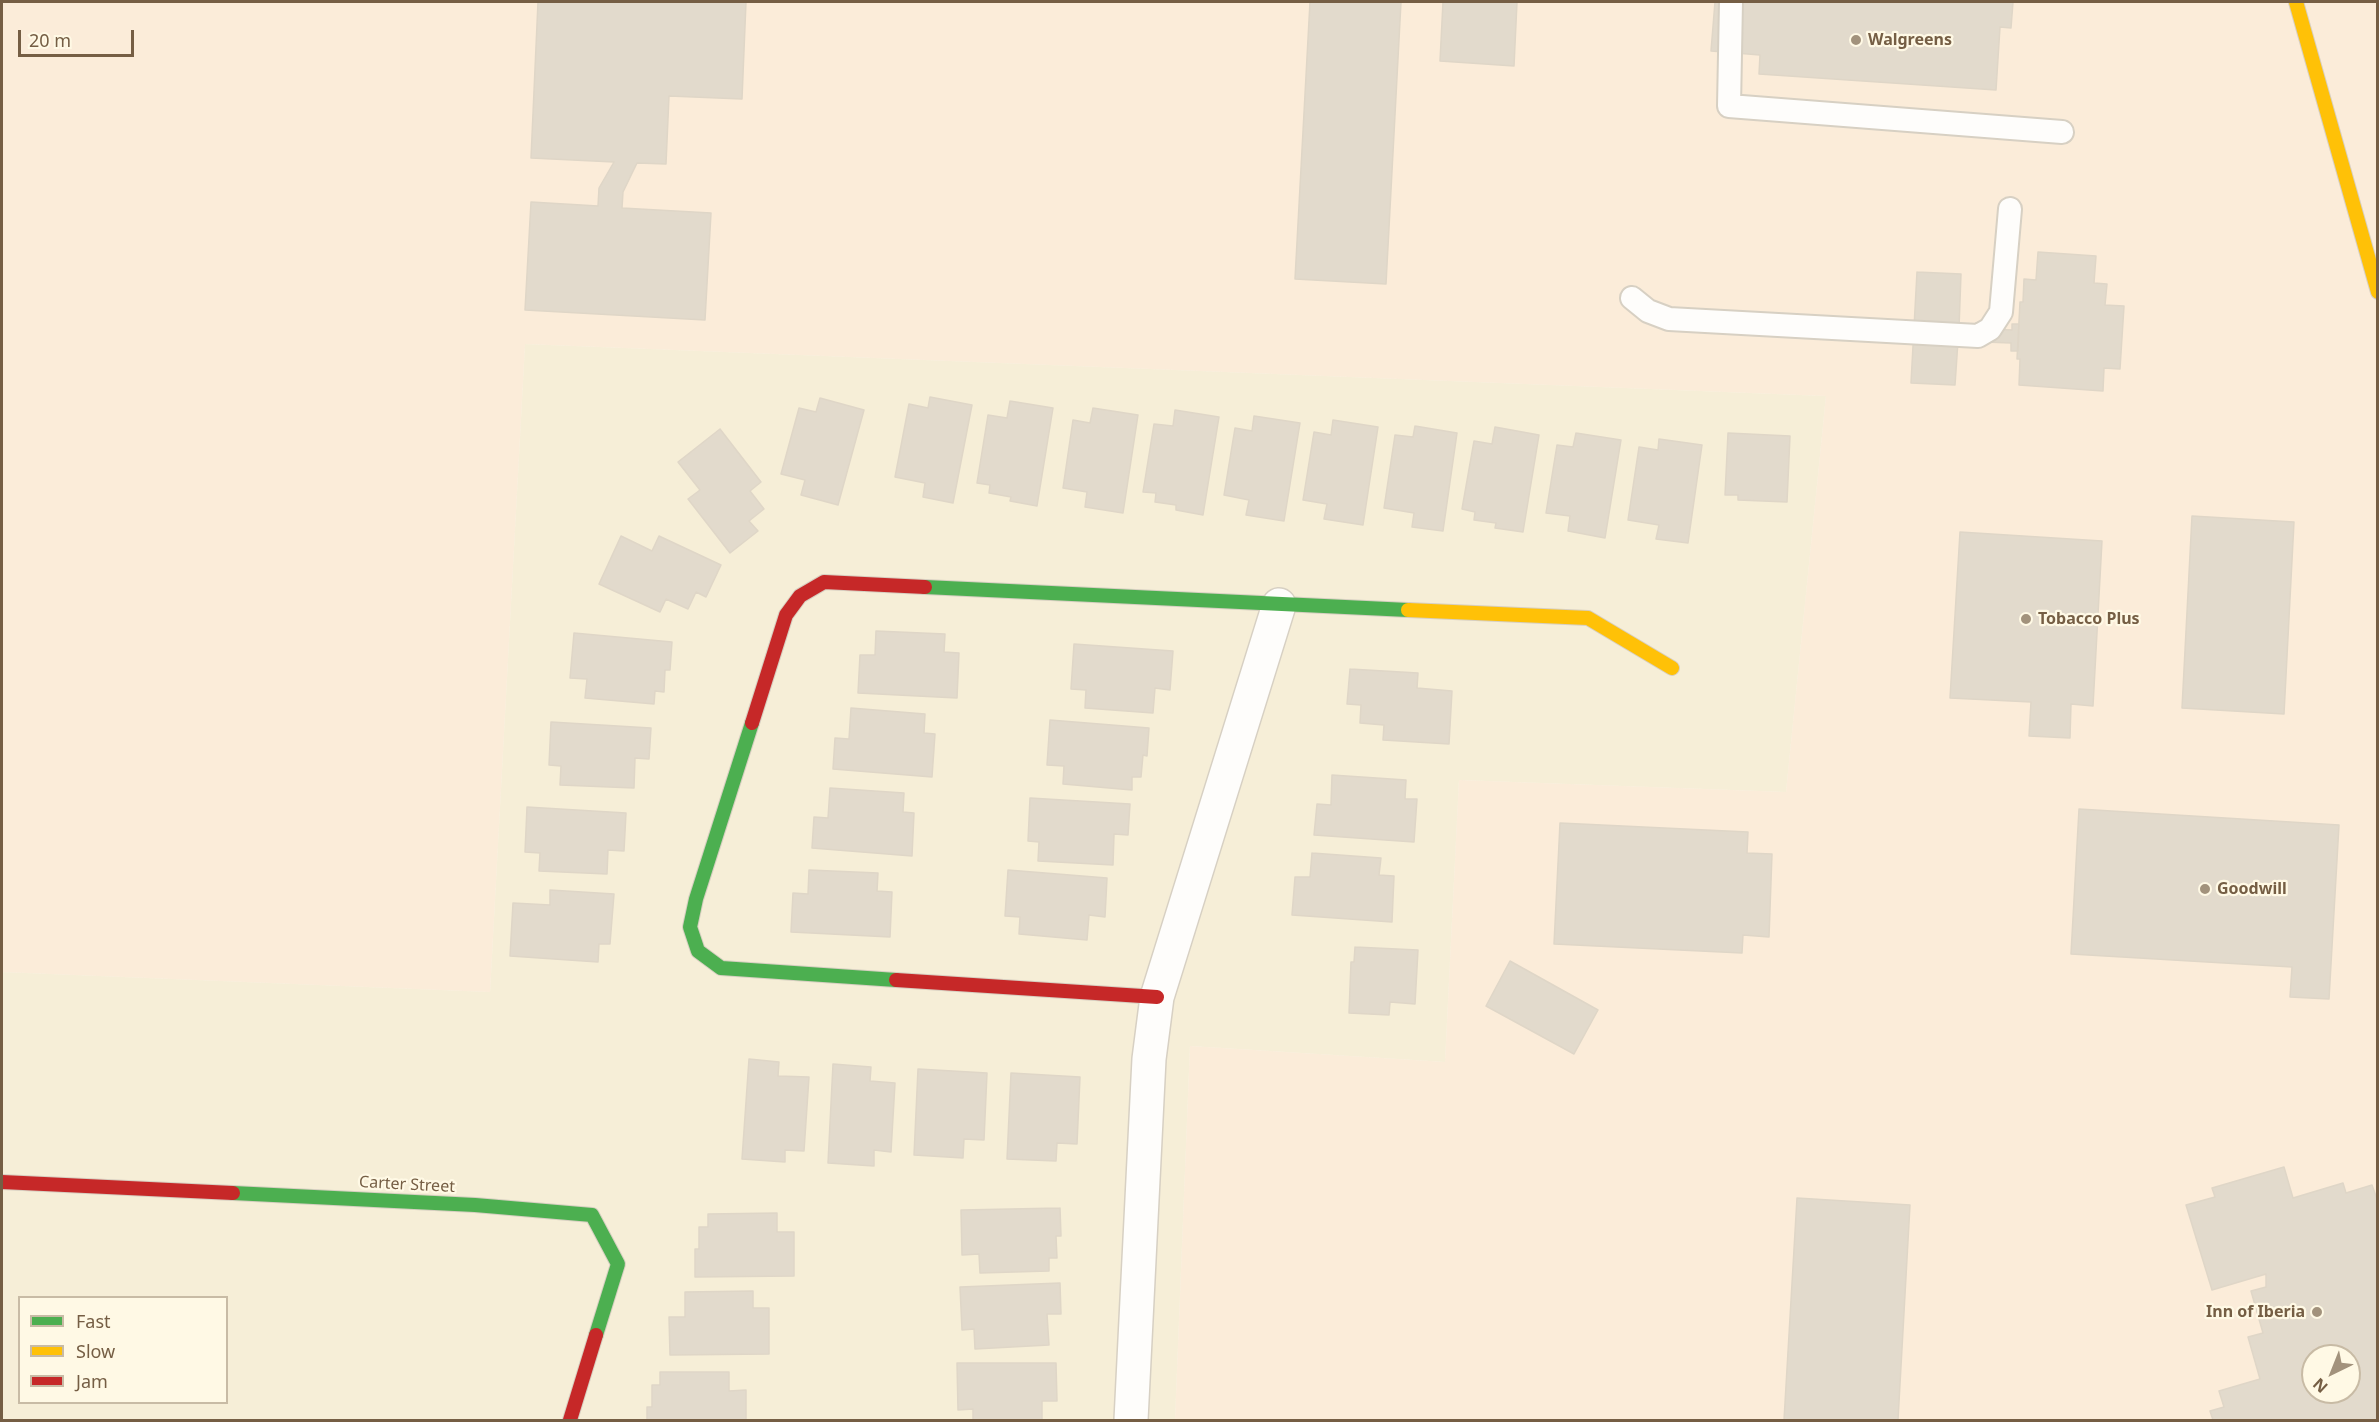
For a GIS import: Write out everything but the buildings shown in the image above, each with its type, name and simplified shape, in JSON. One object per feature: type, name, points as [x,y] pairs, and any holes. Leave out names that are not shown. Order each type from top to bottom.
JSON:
[{"type":"street","points":[[2295,2],[2378,292]]},
{"type":"street","points":[[1157,997],[721,968],[698,951],[690,927],[696,899],[786,615],[800,596],[824,582],[1588,618],[1672,668]]},
{"type":"street","points":[[1131,1420],[1149,1059],[1157,997],[1279,605]]},
{"type":"street","name":"Carter Street","points":[[2,1182],[475,1205],[592,1215],[618,1264],[570,1420]]},
{"type":"lane","points":[[1731,2],[1729,106],[2062,132]]},
{"type":"lane","points":[[1632,298],[1648,311],[1669,319],[1978,336],[1990,329],[2001,312],[2010,209]]},
{"type":"shaded area","points":[[2,2],[2377,2],[2377,1420],[1175,1420],[1190,1046],[1445,1062],[1459,780],[1786,792],[1826,396],[525,344],[490,992],[2,972]]},
{"type":"shaded area","points":[[525,344],[1826,396],[1786,792],[1459,780],[1445,1062],[1190,1046],[1175,1420],[2,1420],[2,972],[490,992]]},
{"type":"traffic: fast","points":[[925,587],[1408,610]]},
{"type":"traffic: fast","points":[[752,723],[696,899],[690,927],[698,951],[721,968],[896,980]]},
{"type":"traffic: fast","points":[[233,1193],[475,1205],[592,1215],[618,1264],[596,1335]]},
{"type":"traffic: slow","points":[[2296,2],[2378,292]]},
{"type":"traffic: slow","points":[[1408,610],[1588,618],[1672,668]]},
{"type":"traffic: jam","points":[[752,723],[786,615],[800,596],[824,582],[925,587]]},
{"type":"traffic: jam","points":[[896,980],[1157,997]]},
{"type":"traffic: jam","points":[[2,1182],[233,1193]]},
{"type":"traffic: jam","points":[[570,1420],[596,1335]]},
{"type":"place","name":"Walgreens","points":[[1856,40]]},
{"type":"place","name":"Tobacco Plus","points":[[2026,619]]},
{"type":"place","name":"Goodwill","points":[[2205,889]]},
{"type":"place","name":"Inn of Iberia","points":[[2317,1312]]}]
